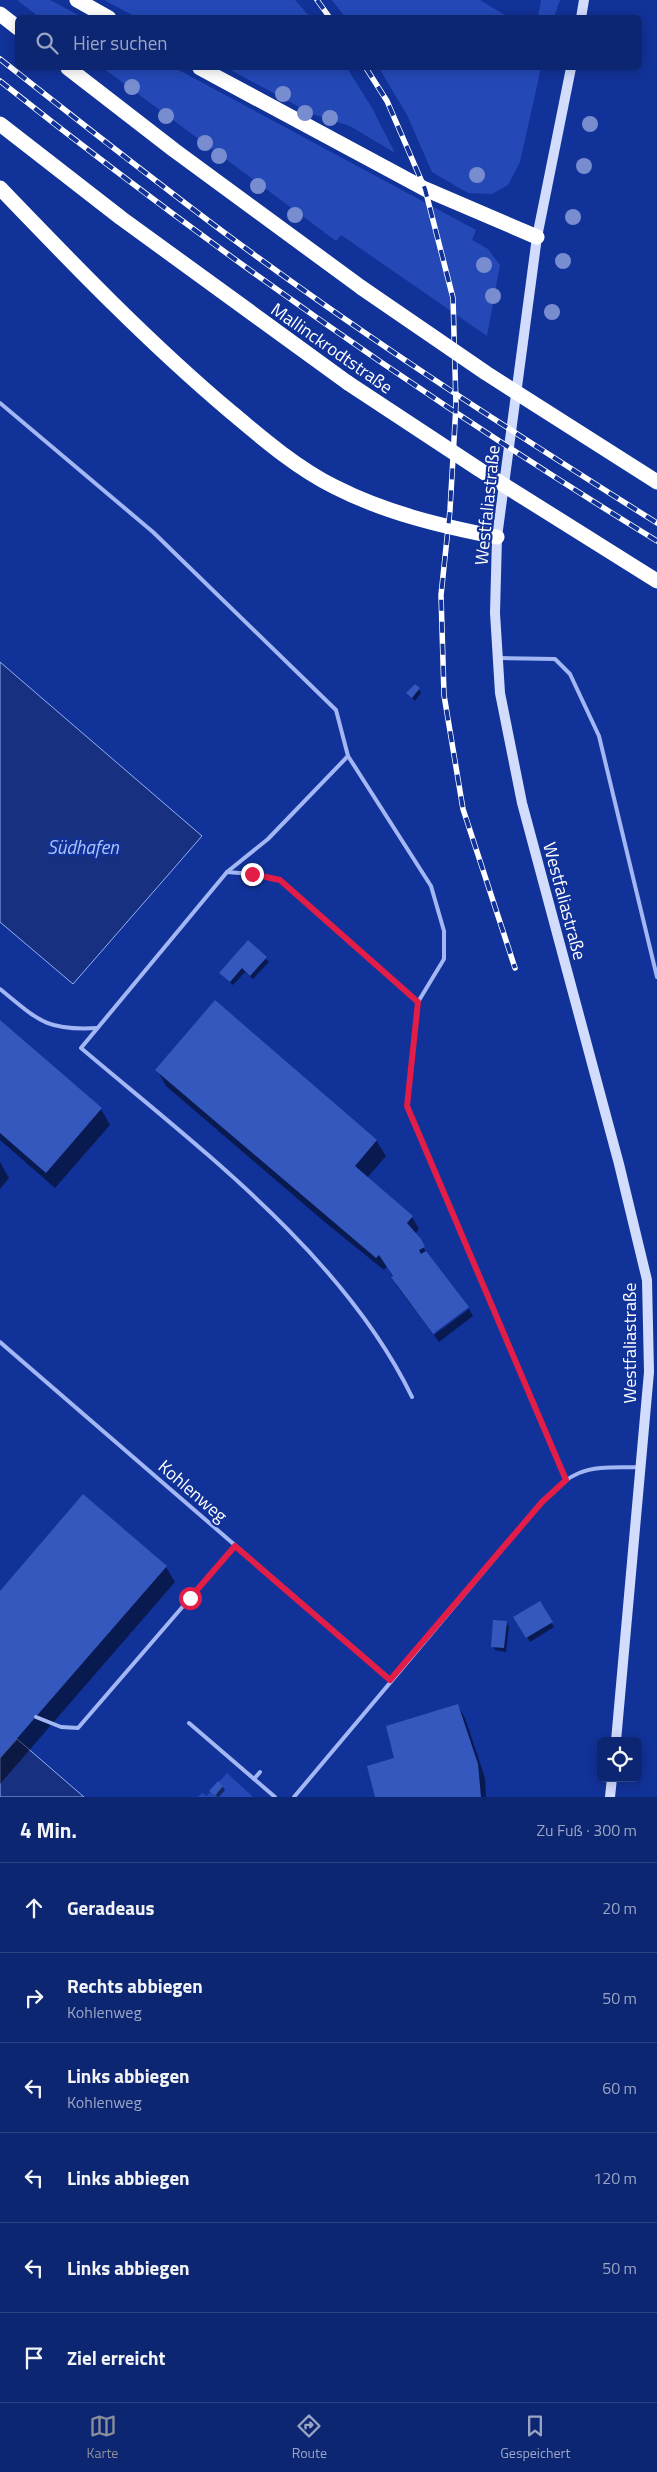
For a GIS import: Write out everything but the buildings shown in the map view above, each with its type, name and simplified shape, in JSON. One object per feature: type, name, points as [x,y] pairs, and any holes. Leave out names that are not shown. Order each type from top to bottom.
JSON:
[{"type":"highway","points":[[76,0],[104,15]]},
{"type":"highway","points":[[0,14],[15,26]]},
{"type":"highway","points":[[71,70],[174,150],[362,288],[486,373],[657,482]]},
{"type":"highway","points":[[204,70],[425,189],[537,237]]},
{"type":"highway","name":"Mallinckrodtstraße","points":[[0,124],[121,218],[348,383],[480,470],[657,581]]},
{"type":"highway","points":[[0,188],[146,336],[209,394],[274,448],[332,486],[364,501],[447,527],[497,537]]},
{"type":"street","points":[[582,15],[584,0]]},
{"type":"street","name":"Westfaliastraße","points":[[571,70],[537,237],[497,537],[495,614],[500,692],[522,803],[620,1164],[652,1297],[642,1467],[616,1737]]},
{"type":"street","points":[[610,1797],[612,1782]]},
{"type":"lane","points":[[0,403],[153,532],[336,710],[348,756],[431,886],[444,932],[444,958],[418,1002],[407,1106],[566,1480]]},
{"type":"lane","points":[[498,658],[555,659],[570,674],[599,736],[657,977]]},
{"type":"lane","points":[[348,756],[268,838],[227,872],[81,1048],[204,1153],[305,1246],[342,1289],[390,1356],[412,1397]]},
{"type":"lane","points":[[227,872],[252,874],[280,880],[418,1002]]},
{"type":"lane","points":[[0,989],[40,1021],[70,1030],[97,1028]]},
{"type":"lane","name":"Kohlenweg","points":[[0,1342],[390,1680]]},
{"type":"lane","points":[[294,1797],[390,1680],[542,1502],[566,1480],[579,1473],[601,1468],[642,1467]]},
{"type":"lane","points":[[36,1717],[61,1727],[78,1728],[235,1546]]},
{"type":"lane","points":[[189,1723],[275,1797]]},
{"type":"lane","points":[[254,1779],[260,1772]]},
{"type":"shaded area","points":[[17,0],[50,0],[78,15],[36,15]]},
{"type":"shaded area","points":[[104,0],[295,0],[308,15],[132,15]]},
{"type":"shaded area","points":[[332,0],[480,0],[505,15],[343,15]]},
{"type":"shaded area","points":[[541,0],[560,0],[555,15],[538,15]]},
{"type":"shaded area","points":[[106,70],[179,70],[476,230],[472,240],[488,249],[500,265],[487,336],[341,235],[336,241]]},
{"type":"shaded area","points":[[231,70],[348,70],[372,108],[395,153],[350,126],[312,114]]},
{"type":"shaded area","points":[[380,70],[541,70],[520,162],[508,185],[492,194],[468,193],[432,172],[407,115]]},
{"type":"shaded area","points":[[227,1773],[253,1797],[198,1797],[202,1793],[207,1796]]},
{"type":"water","name":"Südhafen","points":[[0,662],[202,836],[73,984],[0,922]]},
{"type":"water","points":[[17,1739],[84,1797],[0,1797],[0,1758]]},
{"type":"railway","points":[[317,0],[328,15]]},
{"type":"railway","points":[[0,59],[187,205],[268,265],[488,415],[657,523]]},
{"type":"railway","points":[[367,70],[387,101],[425,189],[453,298],[456,405],[450,510],[441,595],[444,695],[463,809],[515,968]]},
{"type":"railway","points":[[0,81],[159,204],[322,321],[488,434],[657,541]]},
{"type":"route","points":[[190,1598],[235,1546],[390,1680],[472,1583],[509,1543],[542,1502],[566,1480],[407,1106],[418,1002],[280,880],[252,874]]}]
